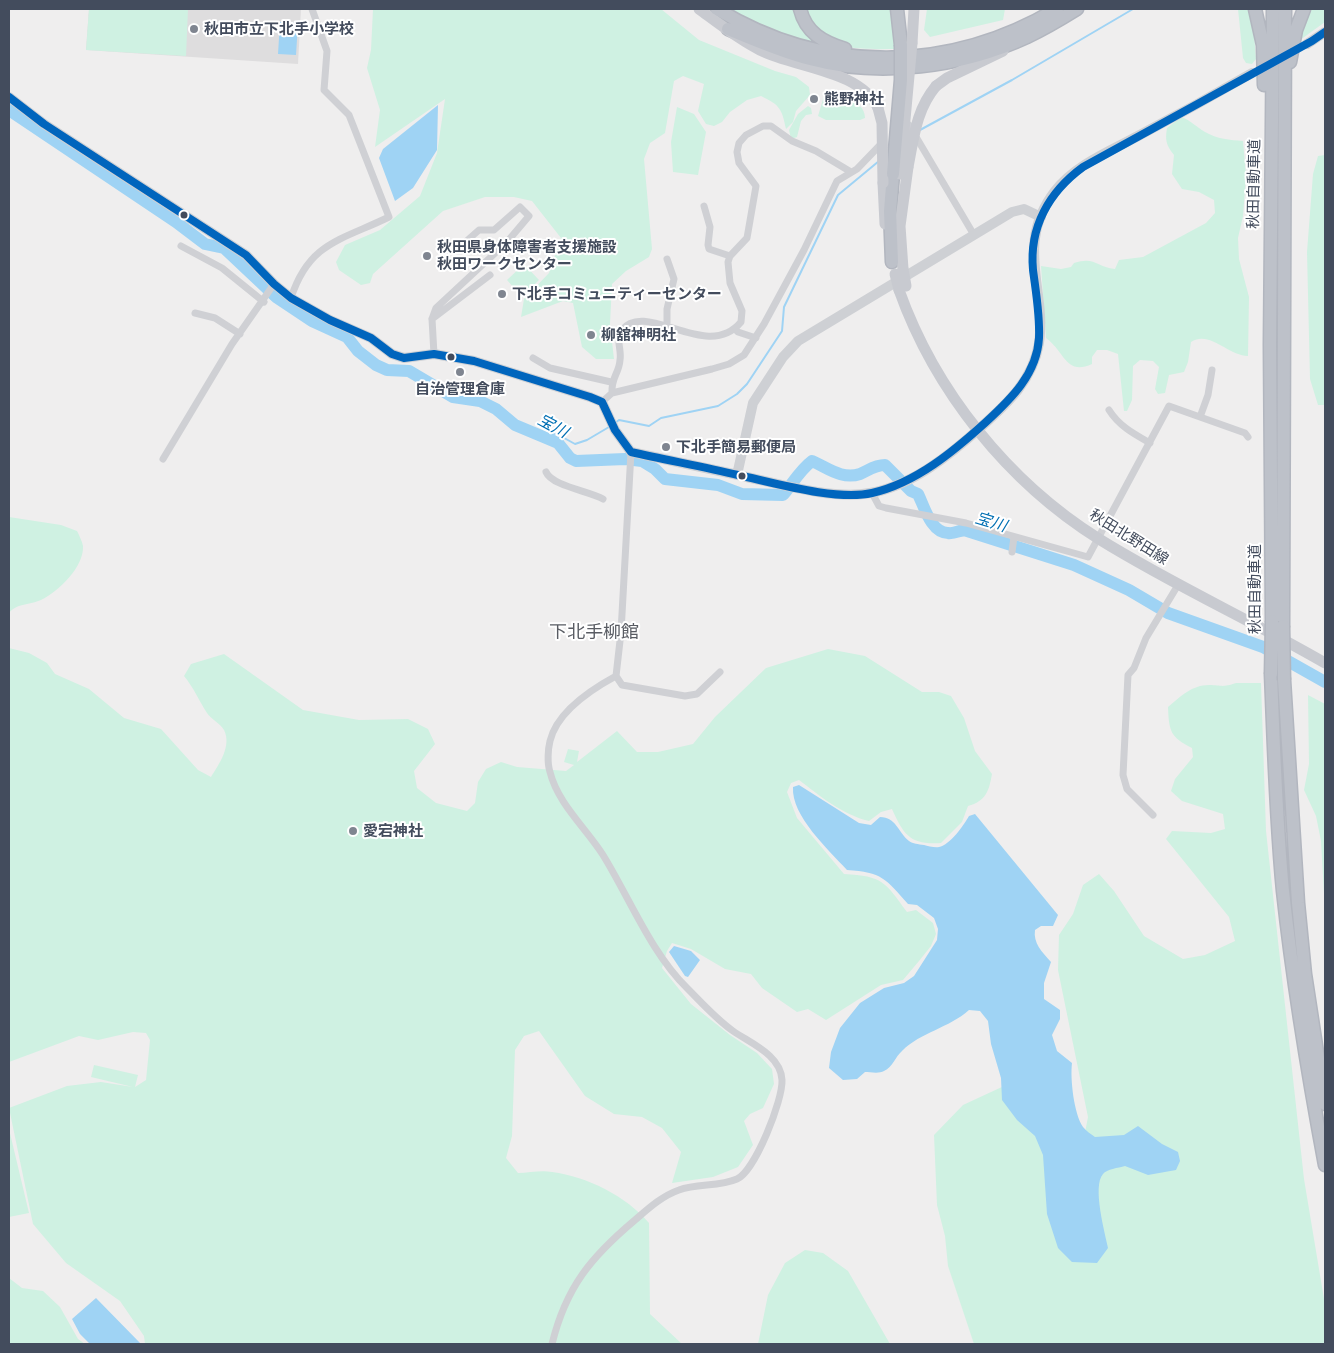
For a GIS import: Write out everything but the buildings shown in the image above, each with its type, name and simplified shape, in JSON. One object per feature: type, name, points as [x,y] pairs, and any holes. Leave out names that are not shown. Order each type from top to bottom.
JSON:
[{"type":"highway","points":[[717,9],[746,26],[794,45],[836,55],[896,58],[967,47],[1031,24],[1057,9]]},
{"type":"highway","points":[[800,9],[806,25],[824,43],[850,50],[896,58]]},
{"type":"highway","points":[[897,9],[906,44],[901,80],[900,172],[890,226],[897,268]]},
{"type":"highway","points":[[728,29],[787,53],[826,63],[860,67],[895,68],[929,65],[974,56],[1027,38],[1077,9]]},
{"type":"highway","points":[[1256,9],[1262,45],[1265,130],[1270,176]]},
{"type":"highway","name":"秋田自動車道","points":[[1273,9],[1270,176],[1277,624],[1284,680],[1298,903],[1305,974],[1325,1104]]},
{"type":"highway","name":"秋田自動車道","points":[[1285,9],[1277,624],[1271,674],[1276,808],[1283,892],[1304,1046],[1325,1165]]},
{"type":"highway","points":[[1285,83],[1296,30],[1304,9]]},
{"type":"main road","points":[[699,9],[728,29]]},
{"type":"main road","points":[[906,44],[914,9]]},
{"type":"main road","name":"秋田北野田線","points":[[728,29],[766,53],[841,77],[860,85],[869,92],[878,108],[882,123],[886,239],[918,325],[951,393],[978,430],[1034,491],[1098,538],[1178,585],[1325,664]]},
{"type":"main road","points":[[900,172],[917,118],[925,99],[936,86],[947,78],[1027,38]]},
{"type":"street","points":[[291,298],[295,285],[309,262],[330,242],[389,217],[349,115],[324,90],[327,50],[313,9]]},
{"type":"street","points":[[1307,44],[1325,32]]},
{"type":"street","points":[[631,457],[850,495],[872,493],[894,486],[915,476],[978,430],[1016,394],[1033,366],[1037,353],[1039,317],[1033,258],[1036,231],[1054,191],[1083,167],[1252,73]]},
{"type":"street","points":[[9,97],[44,124],[246,255],[273,286],[330,320],[371,338],[392,354],[404,358],[434,354],[518,373],[538,382],[602,402],[631,457],[621,632],[616,676],[622,685],[685,696],[697,694],[720,672]]},
{"type":"street","points":[[602,402],[612,393],[729,364],[744,355],[756,338],[804,250],[837,181],[864,162],[879,145],[909,125],[974,235]]},
{"type":"street","points":[[612,393],[611,382],[620,361],[618,342],[622,330],[636,323],[667,326],[692,336],[707,337],[735,329],[741,322],[742,311],[728,273],[730,256],[746,238],[756,186],[739,163],[737,152],[739,143],[746,134],[763,126],[771,126],[792,141],[816,151],[851,172]]},
{"type":"street","points":[[704,206],[710,227],[709,249],[730,256]]},
{"type":"street","points":[[434,354],[432,319],[436,308],[507,242],[529,216],[520,207],[494,230],[479,230],[462,245]]},
{"type":"street","points":[[737,474],[753,403],[783,357],[798,340],[1019,210],[1029,210],[1041,217]]},
{"type":"street","points":[[181,246],[222,268],[265,300]]},
{"type":"street","points":[[667,259],[674,279],[667,309],[667,326]]},
{"type":"street","points":[[432,319],[490,275]]},
{"type":"street","points":[[163,459],[240,334],[273,286]]},
{"type":"street","points":[[195,313],[215,318],[240,334]]},
{"type":"street","points":[[735,329],[738,332],[756,338]]},
{"type":"street","points":[[533,358],[550,368],[611,382]]},
{"type":"street","points":[[1200,417],[1208,395],[1212,370]]},
{"type":"street","points":[[872,493],[879,506],[934,516],[1088,557],[1170,406],[1245,433],[1248,437]]},
{"type":"street","points":[[1109,410],[1114,419],[1125,429],[1150,443]]},
{"type":"street","points":[[546,472],[548,476],[570,487],[603,499]]},
{"type":"street","points":[[1012,552],[1014,537]]},
{"type":"street","points":[[1153,816],[1127,789],[1124,775],[1128,675],[1134,668],[1146,638],[1178,585]]},
{"type":"street","points":[[552,1344],[570,1292],[580,1275],[616,1237],[664,1196],[682,1188],[738,1179],[748,1171],[756,1158],[777,1106],[782,1079],[778,1066],[759,1046],[732,1030],[684,986],[662,957],[602,853],[566,806],[550,772],[550,739],[566,713],[602,684],[616,676]]},
{"type":"shaded area","name":"秋田市立下北手小学校","points":[[89,9],[301,9],[298,64],[86,50]]},
{"type":"green space","points":[[89,9],[188,9],[186,56],[86,50]]},
{"type":"green space","points":[[373,9],[661,9],[699,40],[775,71],[796,77],[809,87],[810,95],[796,111],[793,122],[786,129],[779,108],[761,96],[747,100],[730,112],[722,122],[714,126],[706,124],[698,111],[704,84],[683,76],[674,81],[665,133],[650,143],[644,159],[652,249],[649,257],[626,271],[612,284],[610,324],[614,359],[596,359],[582,347],[573,303],[563,301],[521,317],[524,299],[549,273],[561,238],[532,201],[514,197],[485,197],[443,211],[373,274],[370,283],[361,285],[339,270],[336,262],[345,245],[380,230],[420,196],[437,153],[445,99],[375,147],[380,110],[367,68],[371,50]]},
{"type":"green space","points":[[726,9],[796,9],[800,26],[830,50],[754,25]]},
{"type":"green space","points":[[804,9],[893,9],[898,49],[854,48],[833,42],[815,30]]},
{"type":"green space","points":[[927,9],[1005,9],[1003,20],[930,37],[924,30]]},
{"type":"green space","points":[[1238,9],[1252,9],[1256,59],[1252,64],[1246,63],[1243,58]]},
{"type":"green space","points":[[1311,9],[1325,9],[1325,22],[1300,40],[1302,28]]},
{"type":"green space","points":[[824,96],[849,100],[855,103],[864,111],[865,118],[860,120],[826,120],[818,116]]},
{"type":"green space","points":[[808,106],[811,108],[812,114],[806,115],[801,121],[797,137],[791,139],[789,130],[798,114]]},
{"type":"green space","points":[[677,107],[694,114],[706,132],[698,175],[673,172],[671,142]]},
{"type":"green space","points":[[1181,117],[1214,136],[1228,140],[1243,141],[1246,176],[1243,216],[1238,238],[1239,259],[1249,297],[1248,356],[1233,352],[1212,341],[1198,339],[1191,342],[1188,362],[1184,372],[1169,375],[1165,393],[1158,394],[1155,389],[1159,367],[1153,361],[1140,360],[1133,366],[1132,400],[1127,411],[1124,411],[1118,354],[1107,350],[1097,350],[1092,357],[1092,364],[1077,367],[1066,361],[1046,338],[1041,266],[1061,269],[1071,267],[1074,263],[1081,261],[1091,261],[1115,269],[1119,260],[1143,257],[1206,223],[1215,213],[1214,200],[1199,192],[1182,189],[1172,174],[1174,155],[1167,142],[1167,128]]},
{"type":"green space","points":[[1325,155],[1325,405],[1318,405],[1310,379],[1307,252],[1313,174],[1318,156]]},
{"type":"green space","points":[[524,264],[539,280],[522,297],[507,280]]},
{"type":"green space","points":[[9,517],[61,525],[77,531],[83,546],[82,554],[75,570],[55,591],[37,602],[20,606],[9,613]]},
{"type":"green space","points":[[9,648],[29,653],[47,663],[55,674],[89,689],[124,718],[161,729],[198,770],[211,777],[226,748],[226,736],[224,730],[207,713],[184,676],[191,664],[224,654],[303,710],[359,720],[408,719],[428,729],[435,744],[414,771],[417,788],[436,803],[467,811],[475,803],[478,782],[486,769],[501,762],[517,767],[566,771],[574,765],[564,762],[568,749],[579,751],[577,762],[617,731],[637,752],[658,752],[693,744],[715,717],[766,668],[828,649],[865,656],[922,692],[939,692],[951,696],[964,718],[975,751],[992,774],[986,794],[979,801],[968,806],[962,822],[941,843],[922,842],[910,837],[901,826],[892,809],[881,812],[869,821],[841,810],[799,780],[791,783],[787,792],[797,818],[844,874],[867,877],[882,882],[907,912],[916,910],[933,923],[936,934],[931,946],[903,980],[881,985],[826,1020],[808,1009],[797,1012],[762,988],[751,974],[725,969],[691,949],[672,943],[667,951],[662,968],[691,1004],[730,1035],[757,1053],[772,1069],[774,1084],[763,1108],[750,1114],[744,1121],[753,1145],[738,1167],[713,1177],[672,1183],[681,1152],[662,1128],[642,1117],[614,1114],[585,1096],[539,1031],[524,1036],[515,1050],[512,1136],[506,1158],[518,1173],[552,1172],[592,1183],[618,1196],[640,1213],[649,1223],[650,1314],[682,1344],[145,1344],[144,1336],[120,1301],[66,1263],[33,1224],[9,1108],[67,1086],[101,1082],[133,1087],[91,1077],[94,1065],[138,1075],[135,1087],[146,1080],[150,1040],[146,1033],[133,1032],[98,1040],[79,1036],[9,1062]]},
{"type":"green space","points":[[1236,683],[1261,683],[1266,831],[1304,1179],[1325,1305],[1325,1344],[974,1344],[948,1266],[945,1236],[937,1205],[934,1135],[963,1105],[1004,1086],[1081,1153],[1088,1117],[1058,970],[1059,935],[1073,914],[1083,885],[1099,874],[1114,891],[1144,936],[1183,959],[1205,955],[1235,941],[1229,917],[1166,839],[1172,831],[1211,833],[1225,829],[1223,814],[1182,801],[1171,791],[1175,779],[1193,757],[1192,748],[1175,737],[1170,728],[1168,707],[1187,692],[1197,687],[1203,685],[1224,686]]},
{"type":"green space","points":[[1308,695],[1325,704],[1325,911],[1321,841],[1316,816],[1304,790],[1309,764]]},
{"type":"green space","points":[[9,1129],[29,1213],[9,1217]]},
{"type":"green space","points":[[805,1250],[823,1253],[848,1271],[890,1344],[758,1344],[768,1295],[785,1263]]},
{"type":"green space","points":[[9,1278],[22,1288],[43,1291],[60,1307],[78,1339],[85,1344],[9,1344]]},
{"type":"water","points":[[280,22],[298,23],[296,55],[278,54]]},
{"type":"water","points":[[438,105],[437,150],[413,188],[395,201],[379,158],[383,149]]},
{"type":"water","points":[[799,785],[859,823],[871,825],[880,817],[890,819],[911,842],[931,847],[939,847],[948,843],[969,816],[975,814],[1058,915],[1053,926],[1041,926],[1035,930],[1035,939],[1044,955],[1051,962],[1044,983],[1044,999],[1060,1010],[1060,1019],[1052,1035],[1057,1051],[1072,1063],[1073,1096],[1080,1121],[1084,1128],[1095,1137],[1124,1135],[1138,1126],[1162,1144],[1178,1152],[1180,1161],[1176,1170],[1148,1175],[1125,1166],[1103,1174],[1100,1180],[1099,1199],[1108,1248],[1097,1263],[1072,1262],[1058,1248],[1047,1214],[1043,1155],[1035,1136],[1017,1120],[1002,1100],[1001,1078],[991,1044],[988,1021],[980,1011],[969,1010],[953,1021],[918,1039],[902,1051],[890,1067],[882,1072],[865,1072],[857,1079],[843,1080],[829,1068],[831,1052],[840,1028],[860,1003],[884,988],[904,983],[914,976],[937,940],[938,929],[934,918],[917,905],[908,904],[882,878],[868,873],[847,870],[821,843],[804,821],[794,798],[793,787]]},
{"type":"water","points":[[674,946],[691,951],[700,960],[688,977],[685,976],[669,952]]},
{"type":"water","points":[[96,1298],[141,1344],[90,1344],[80,1334],[72,1319]]},
{"type":"waterway","points":[[920,130],[1012,80],[1133,9]]},
{"type":"waterway","name":"宝川","points":[[9,110],[176,222],[205,244],[224,248],[276,297],[312,321],[347,337],[358,351],[376,365],[387,370],[409,371],[453,397],[480,401],[496,409],[515,425],[558,443],[570,458],[576,461],[625,459],[642,461],[655,469],[665,479],[718,485],[742,494],[783,495],[812,461],[835,472],[847,475],[860,474],[875,467],[885,465],[911,491],[918,494],[929,518],[937,529],[942,532],[952,533],[964,530],[1074,565],[1129,590],[1168,613],[1263,647],[1325,682]]},
{"type":"waterway","points":[[615,423],[619,420],[649,426],[661,418],[718,406],[737,394],[747,384],[782,331],[784,307],[838,195],[879,161]]},
{"type":"waterway","points":[[542,435],[557,434],[575,444],[587,440],[609,427]]},
{"type":"transit line","points":[[9,97],[44,124],[246,255],[274,284],[291,298],[330,320],[371,338],[392,354],[404,358],[434,354],[474,361],[590,397],[602,402],[615,430],[631,452],[805,490],[841,495],[857,495],[872,493],[904,482],[934,465],[986,422],[1021,385],[1033,363],[1039,338],[1033,270],[1034,239],[1038,225],[1051,199],[1071,177],[1083,167],[1312,41],[1325,32]]},
{"type":"place","name":"秋田市立下北手小学校","points":[[194,29]]},
{"type":"place","name":"熊野神社","points":[[814,99]]},
{"type":"place","name":"秋田県身体障害者支援施設 秋田ワークセンター","points":[[427,256]]},
{"type":"place","name":"下北手コミュニティーセンター","points":[[502,294]]},
{"type":"place","name":"柳舘神明社","points":[[591,335]]},
{"type":"place","name":"自治管理倉庫","points":[[460,372]]},
{"type":"place","name":"下北手簡易郵便局","points":[[666,447]]},
{"type":"place","name":"愛宕神社","points":[[353,831]]},
{"type":"district","name":"下北手柳館","points":[[594,632]]}]
